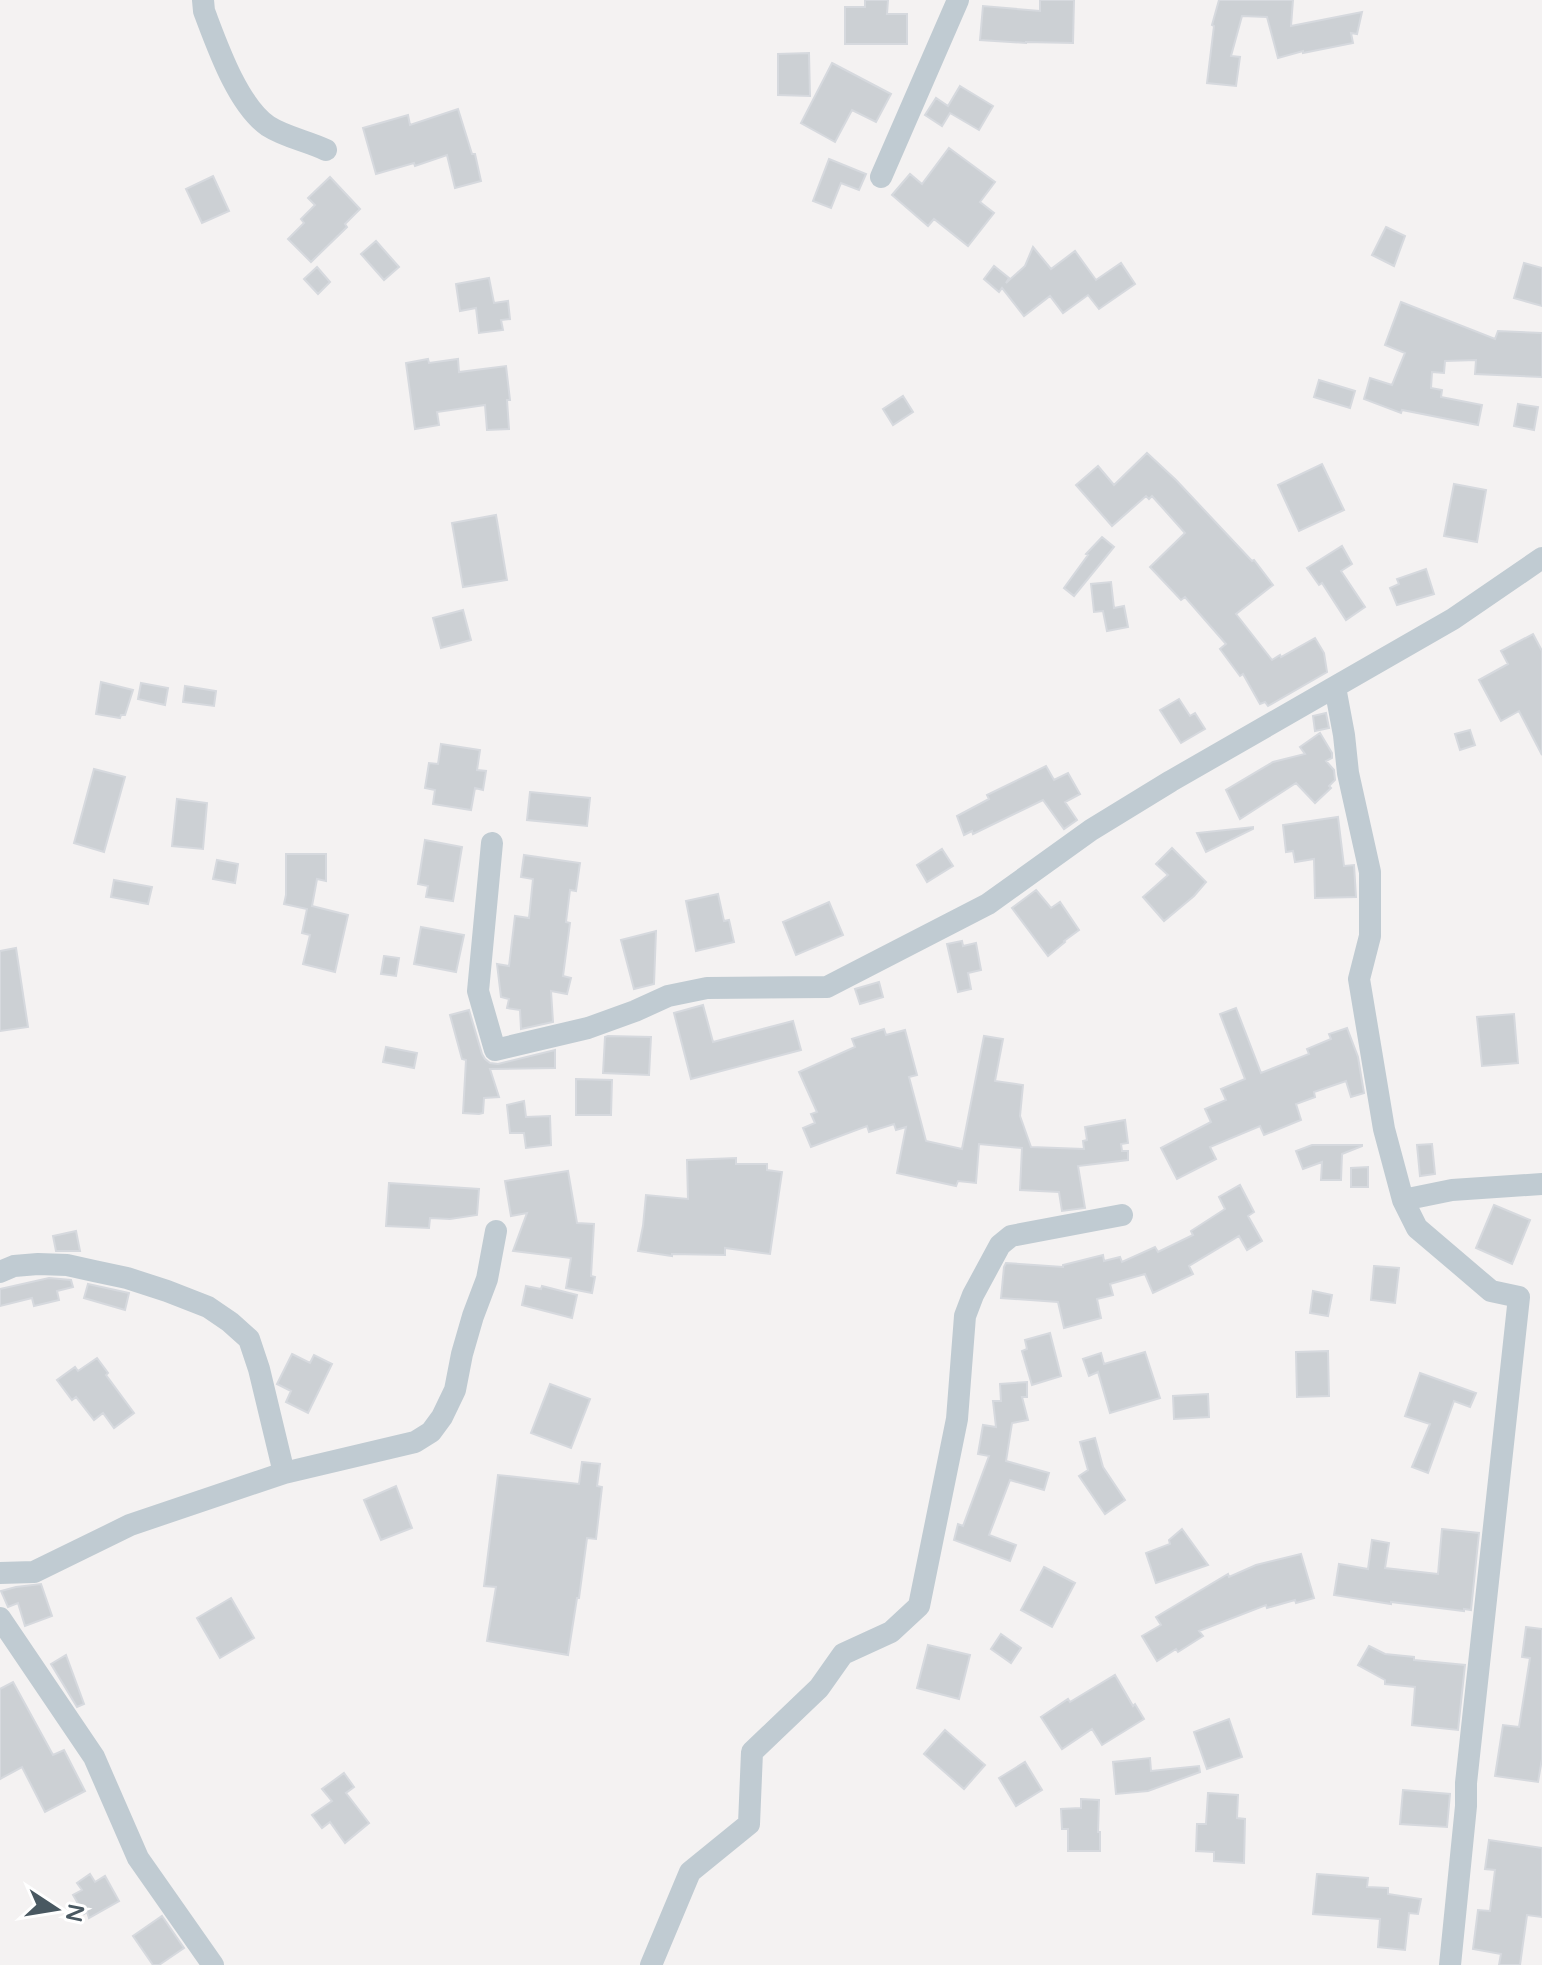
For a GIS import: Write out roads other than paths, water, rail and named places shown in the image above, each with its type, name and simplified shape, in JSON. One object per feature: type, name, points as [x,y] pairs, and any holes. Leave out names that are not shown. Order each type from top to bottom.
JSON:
[{"type":"street","points":[[203,0],[204,11],[229,74],[251,108],[266,125],[326,150]]},
{"type":"street","points":[[881,177],[958,0]]},
{"type":"street","points":[[492,843],[478,991],[495,1050],[588,1028],[668,996],[707,988],[827,987],[988,904],[1091,830],[1453,619],[1542,558]]},
{"type":"street","points":[[1335,687],[1348,773],[1370,872],[1370,936],[1359,979],[1384,1129],[1403,1200],[1417,1228],[1491,1291],[1519,1297],[1466,1783],[1450,1965]]},
{"type":"street","points":[[1403,1200],[1452,1190],[1542,1184]]},
{"type":"street","points":[[651,1965],[690,1872],[749,1824],[752,1752],[819,1688],[843,1654],[891,1632],[919,1606],[957,1419],[965,1316],[1000,1245],[1011,1236],[1122,1215]]},
{"type":"street","points":[[0,1573],[34,1572],[130,1525],[284,1473],[415,1442],[431,1432],[455,1390],[462,1354],[487,1279],[496,1231]]},
{"type":"street","points":[[0,1272],[14,1266],[67,1265],[127,1278],[208,1307],[230,1322],[249,1339],[284,1473]]},
{"type":"street","points":[[0,1618],[94,1757],[138,1858],[213,1965]]}]
